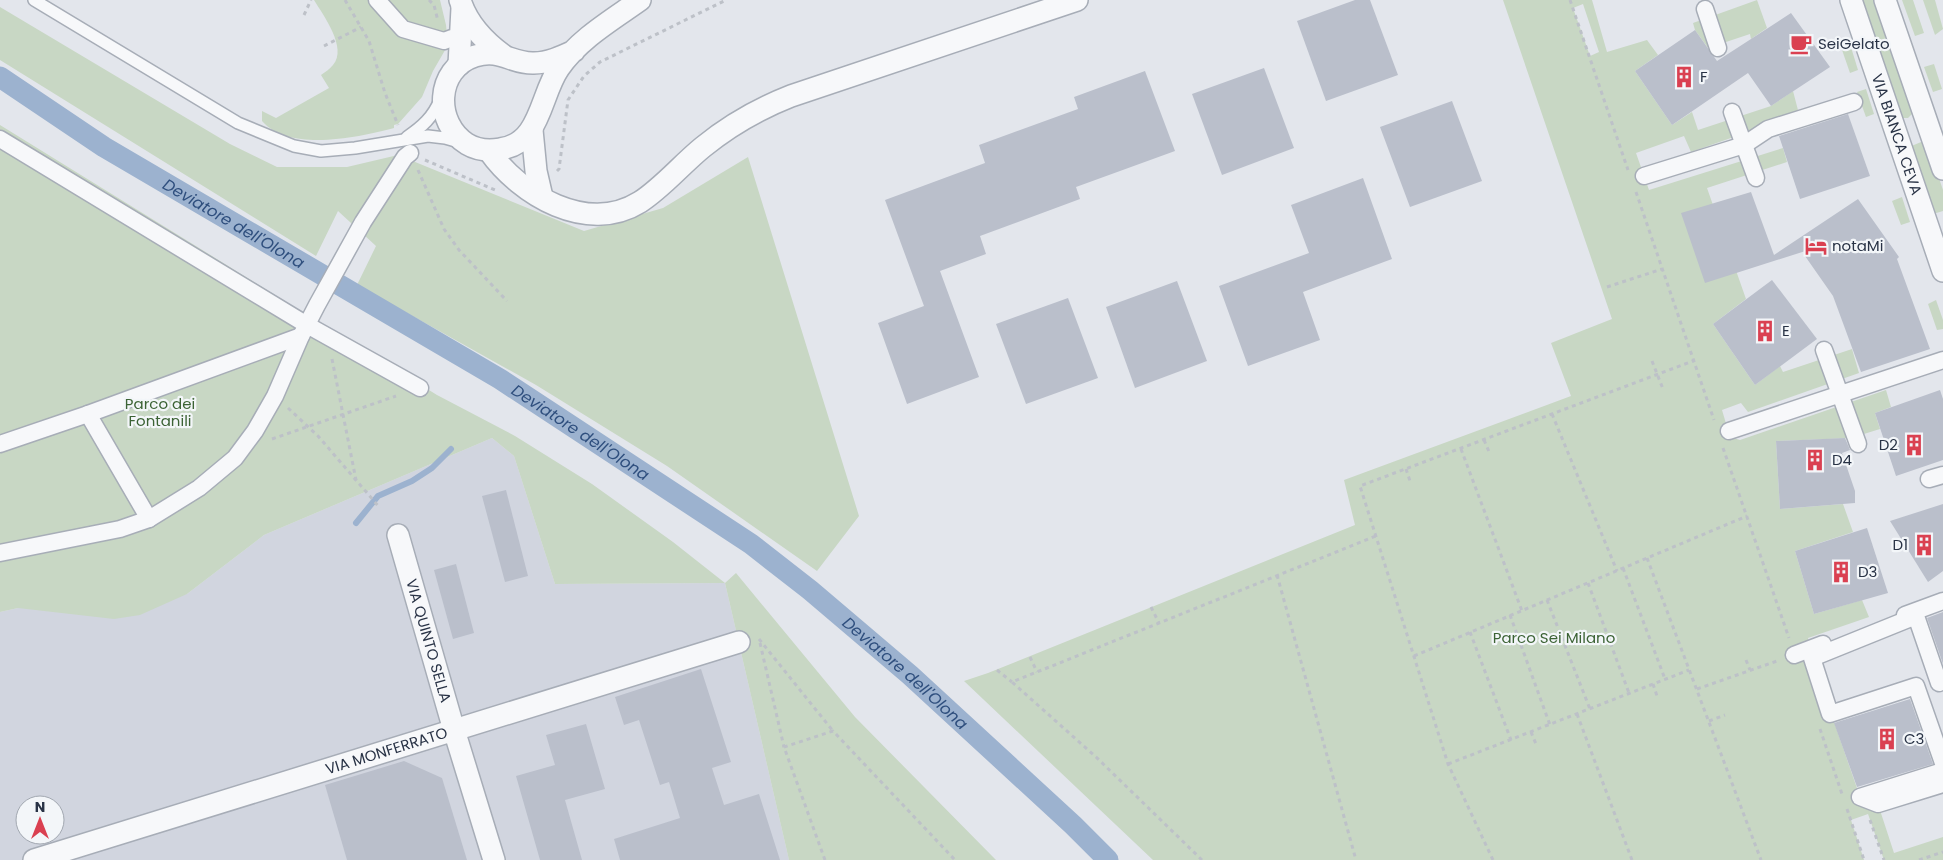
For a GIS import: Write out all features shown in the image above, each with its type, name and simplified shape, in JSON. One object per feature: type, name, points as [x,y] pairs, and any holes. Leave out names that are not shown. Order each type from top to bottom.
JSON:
[{"type":"street","points":[[377,0],[403,29],[444,41],[452,38]]},
{"type":"street","points":[[481,149],[506,149],[520,141],[535,122],[558,68],[595,31],[640,0]]},
{"type":"street","points":[[574,52],[552,60],[534,63],[488,54],[473,57],[459,65],[449,78],[443,94],[443,110],[449,126],[459,138],[481,149],[526,188],[562,208],[582,214],[605,214],[623,210],[640,202],[735,122],[763,107],[1077,0]]},
{"type":"street","name":"VIA BIANCA CEVA","points":[[1851,0],[1943,271]]},
{"type":"street","points":[[1885,0],[1943,169]]},
{"type":"street","points":[[461,4],[475,29],[486,42],[528,70],[536,82],[540,98],[535,122],[537,174],[542,197]]},
{"type":"street","points":[[459,65],[461,4]]},
{"type":"street","points":[[1707,13],[1717,47]]},
{"type":"street","points":[[1636,178],[1749,158],[1768,129],[1854,102]]},
{"type":"street","points":[[1734,115],[1749,158]]},
{"type":"street","points":[[1896,134],[1927,124]]},
{"type":"street","points":[[0,139],[304,331],[328,336],[420,388]]},
{"type":"street","points":[[0,553],[120,529],[149,519],[199,488],[235,458],[255,431],[275,396],[317,304],[363,222],[405,157],[407,146]]},
{"type":"street","points":[[0,444],[88,414],[304,331]]},
{"type":"street","points":[[1825,354],[1856,440]]},
{"type":"street","points":[[1722,434],[1943,360]]},
{"type":"street","points":[[88,414],[149,519]]},
{"type":"street","name":"VIA QUINTO SELLA","points":[[398,535],[454,730],[494,860]]},
{"type":"street","points":[[1794,654],[1943,601]]},
{"type":"street","points":[[1943,681],[1939,683],[1916,616],[1812,658],[1830,714],[1916,686],[1943,764]]},
{"type":"street","name":"VIA MONFERRATO","points":[[34,860],[739,642]]},
{"type":"street","points":[[1943,771],[1860,797],[1878,804],[1943,784]]},
{"type":"lane","points":[[34,0],[238,122],[294,146],[322,151],[407,146],[428,136],[444,138],[481,149]]},
{"type":"lane","points":[[407,146],[434,113],[443,94]]},
{"type":"path","points":[[304,15],[311,0]]},
{"type":"path","points":[[345,0],[369,41],[385,93],[398,124]]},
{"type":"path","points":[[554,174],[559,170],[568,100],[584,76],[600,62],[726,0]]},
{"type":"path","points":[[1570,0],[1636,178],[1662,269],[1722,434],[1747,516],[1794,654],[1697,689]]},
{"type":"path","points":[[324,46],[361,27]]},
{"type":"path","points":[[407,146],[478,184],[503,193]]},
{"type":"path","points":[[407,146],[444,229],[459,250],[507,301]]},
{"type":"path","points":[[1607,287],[1662,269]]},
{"type":"path","points":[[328,336],[356,481]]},
{"type":"path","points":[[1652,361],[1663,389]]},
{"type":"path","points":[[1493,860],[1448,764],[1360,486],[1694,361]]},
{"type":"path","points":[[241,450],[420,388]]},
{"type":"path","points":[[275,396],[308,427],[380,508]]},
{"type":"path","points":[[1552,414],[1617,571]]},
{"type":"path","points":[[1484,440],[1490,454]]},
{"type":"path","points":[[1460,449],[1522,611]]},
{"type":"path","points":[[1406,470],[1411,484]]},
{"type":"path","points":[[1414,656],[1747,516]]},
{"type":"path","points":[[1012,682],[1376,536]]},
{"type":"path","points":[[1647,558],[1761,860]]},
{"type":"path","points":[[1623,568],[1666,679]]},
{"type":"path","points":[[1277,575],[1356,860]]},
{"type":"path","points":[[1588,583],[1629,693]]},
{"type":"path","points":[[1547,600],[1590,709]]},
{"type":"path","points":[[1152,607],[1159,623]]},
{"type":"path","points":[[1510,615],[1550,725]]},
{"type":"path","points":[[1470,632],[1510,740]]},
{"type":"path","points":[[825,860],[784,747],[759,638],[833,731],[953,860]]},
{"type":"path","points":[[1030,657],[1036,672]]},
{"type":"path","points":[[1746,660],[1750,670]]},
{"type":"path","points":[[997,670],[1096,757],[1202,860]]},
{"type":"path","points":[[1448,764],[1689,670]]},
{"type":"path","points":[[1653,684],[1658,699]]},
{"type":"path","points":[[1577,714],[1632,860]]},
{"type":"path","points":[[1708,720],[1725,715]]},
{"type":"path","points":[[1819,727],[1844,799]]},
{"type":"path","points":[[784,747],[833,731]]},
{"type":"path","points":[[1531,732],[1536,744]]},
{"type":"path","points":[[1846,806],[1864,860]]},
{"type":"path","points":[[1868,814],[1884,860]]},
{"type":"path","points":[[1851,820],[1859,817]]},
{"type":"path","points":[[1919,860],[1943,852]]},
{"type":"shaded area","points":[[492,438],[514,456],[555,584],[725,583],[789,860],[0,860],[0,612],[18,608],[187,594],[264,535]]},
{"type":"green space","points":[[314,0],[440,0],[446,25],[448,45],[433,71],[422,97],[398,124],[394,125],[394,128],[344,138],[307,140],[290,137],[274,131],[262,121],[262,111],[276,118],[329,88],[321,75],[333,65],[337,58],[338,50],[328,23]]},
{"type":"green space","name":"Parco Sei Milano","points":[[1503,0],[1592,0],[1607,52],[1647,40],[1658,55],[1635,71],[1672,125],[1692,112],[1698,130],[1771,106],[1793,91],[1799,114],[1691,152],[1684,136],[1636,153],[1649,190],[1783,148],[1787,162],[1707,188],[1746,299],[1713,324],[1755,385],[1780,366],[1783,372],[1852,349],[1859,373],[1748,412],[1741,403],[1722,410],[1730,437],[1740,440],[1886,390],[1891,407],[1875,413],[1880,429],[1851,438],[1776,441],[1780,509],[1843,504],[1853,532],[1795,551],[1814,614],[1862,600],[1869,617],[1808,638],[1812,658],[1860,797],[1878,804],[1894,853],[1943,837],[1943,860],[1884,860],[1868,814],[1851,820],[1864,860],[1153,860],[964,681],[1355,525],[1344,480],[1571,396],[1551,343],[1612,319]],"holes":[[[1583,4],[1599,52],[1590,56],[1573,8]]]},
{"type":"green space","points":[[1757,0],[1767,28],[1751,39],[1750,34],[1708,48],[1695,30],[1693,23]]},
{"type":"green space","points":[[1858,0],[1878,0],[1914,112],[1908,118],[1902,118]]},
{"type":"green space","points":[[1902,0],[1913,0],[1924,33],[1915,36]]},
{"type":"green space","points":[[1923,0],[1935,0],[1943,29],[1935,35]]},
{"type":"green space","points":[[0,7],[230,144],[277,167],[347,167],[398,155],[584,231],[663,208],[748,157],[859,516],[817,571],[667,466],[536,385],[357,285],[376,246],[338,211],[316,256],[0,60]]},
{"type":"green space","points":[[1850,44],[1858,70],[1850,73],[1841,47]]},
{"type":"green space","points":[[1934,64],[1942,89],[1933,92],[1924,67]]},
{"type":"green space","points":[[1866,89],[1874,114],[1866,117],[1857,92]]},
{"type":"green space","name":"Parco dei Fontanili","points":[[0,125],[437,395],[515,436],[592,484],[673,542],[725,583],[555,584],[514,456],[492,438],[264,535],[187,594],[140,615],[114,619],[18,608],[0,612]]},
{"type":"green space","points":[[1926,140],[1943,190],[1943,211],[1933,214],[1909,147]]},
{"type":"green space","points":[[1902,197],[1910,222],[1901,225],[1892,201]]},
{"type":"green space","points":[[1936,300],[1943,320],[1943,329],[1937,330],[1928,304]]},
{"type":"green space","points":[[736,573],[855,717],[996,860],[789,860],[725,583]]},
{"type":"building","points":[[1355,0],[1370,0],[1398,75],[1326,101],[1297,21]]},
{"type":"building","points":[[1791,13],[1830,67],[1771,106],[1748,73],[1672,125],[1635,71],[1695,30],[1717,61]]},
{"type":"building","points":[[1264,68],[1294,148],[1222,175],[1192,94]]},
{"type":"building","points":[[1145,71],[1175,151],[1076,187],[1080,199],[980,236],[986,254],[940,271],[979,377],[907,404],[878,323],[924,306],[885,200],[985,163],[979,145],[1078,109],[1074,97]]},
{"type":"building","points":[[1452,101],[1482,181],[1410,207],[1380,127]]},
{"type":"building","points":[[1848,114],[1870,176],[1800,199],[1779,136]]},
{"type":"building","points":[[1363,178],[1392,259],[1303,292],[1320,340],[1248,366],[1219,286],[1309,253],[1291,205]]},
{"type":"building","points":[[1751,192],[1774,255],[1858,199],[1899,257],[1897,259],[1930,349],[1861,372],[1833,296],[1805,256],[1818,247],[1705,283],[1681,213]]},
{"type":"building","name":"E","points":[[1772,280],[1817,339],[1755,385],[1713,324]]},
{"type":"building","points":[[1177,281],[1207,361],[1135,388],[1106,307]]},
{"type":"building","points":[[1068,298],[1098,378],[1026,404],[996,324]]},
{"type":"building","name":"D2","points":[[1940,390],[1943,399],[1943,460],[1896,476],[1875,413]]},
{"type":"building","name":"D4","points":[[1845,438],[1850,450],[1842,453],[1855,491],[1855,503],[1780,509],[1776,441]]},
{"type":"building","points":[[506,490],[528,576],[505,582],[482,496]]},
{"type":"building","name":"D1","points":[[1943,504],[1943,571],[1928,582],[1890,521]]},
{"type":"building","name":"D3","points":[[1867,528],[1888,593],[1814,614],[1795,551]]},
{"type":"building","points":[[456,564],[474,633],[453,639],[434,570]]},
{"type":"building","points":[[1943,612],[1943,664],[1927,618]]},
{"type":"building","points":[[701,669],[731,762],[712,768],[724,805],[759,794],[780,860],[620,860],[614,839],[680,818],[669,782],[660,785],[639,720],[624,725],[615,697]]},
{"type":"building","name":"C3","points":[[1910,699],[1933,764],[1857,787],[1834,723]]},
{"type":"building","points":[[586,724],[605,789],[565,800],[582,860],[540,860],[516,776],[555,765],[546,735]]},
{"type":"building","points":[[404,761],[442,778],[467,860],[347,860],[325,785]]},
{"type":"waterway","name":"Deviatore dell'Olona","points":[[0,77],[104,147],[500,379],[751,544],[810,590],[910,675],[1073,825],[1108,860]]},
{"type":"waterway","points":[[356,523],[378,496],[412,481],[432,468],[451,449]]},
{"type":"place","name":"SeiGelato","points":[[1801,44]]},
{"type":"place","name":"F","points":[[1684,77]]},
{"type":"place","name":"notaMi","points":[[1816,246]]},
{"type":"place","name":"E","points":[[1765,331]]},
{"type":"place","name":"D2","points":[[1914,445]]},
{"type":"place","name":"D4","points":[[1815,460]]},
{"type":"place","name":"D1","points":[[1924,545]]},
{"type":"place","name":"D3","points":[[1841,572]]},
{"type":"place","name":"C3","points":[[1887,739]]}]
